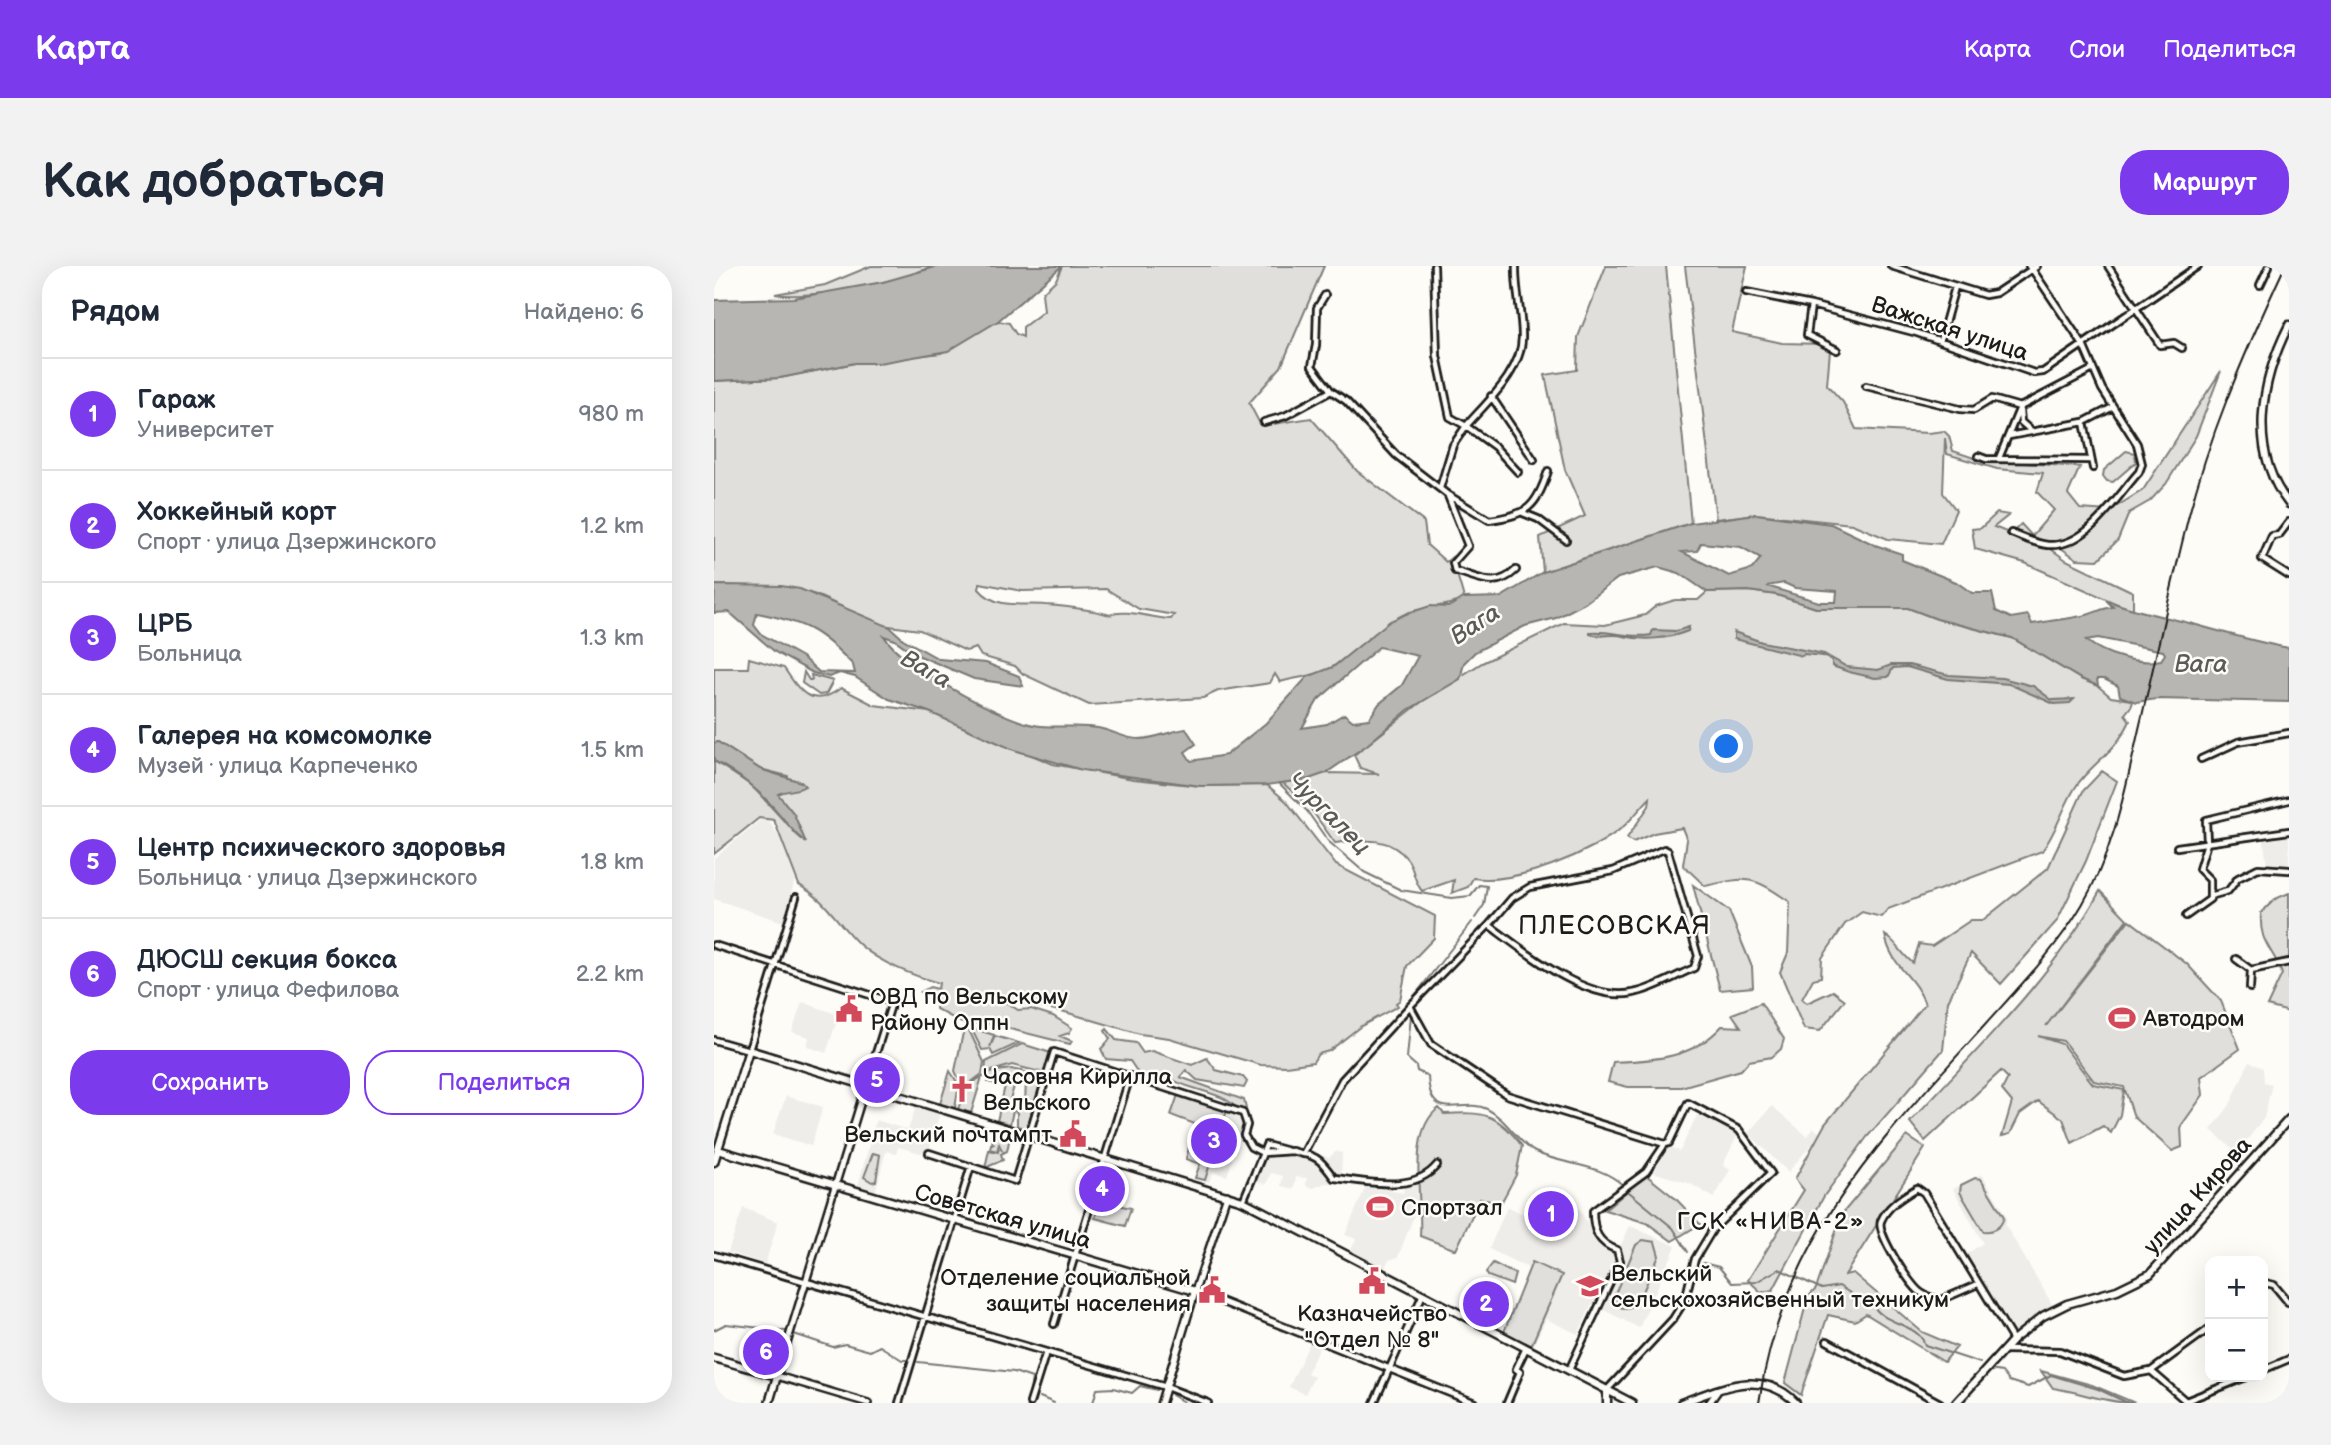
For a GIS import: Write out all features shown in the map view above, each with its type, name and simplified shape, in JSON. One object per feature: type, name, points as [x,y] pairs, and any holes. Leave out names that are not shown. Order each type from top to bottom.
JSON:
[{"type":"main road","points":[[2289,325],[2268,377],[2262,404],[2263,429],[2272,471],[2289,504]]},
{"type":"main road","points":[[714,1162],[749,1050],[1243,1201],[1632,1403]]},
{"type":"main road","name":"улица Кирова","points":[[1956,1403],[2013,1340],[2052,1311],[2117,1290],[2150,1274],[2289,1119]]},
{"type":"main road","name":"Советская улица","points":[[716,1149],[1195,1292]]},
{"type":"main road","points":[[1161,1403],[1195,1292]]},
{"type":"main road","points":[[714,1358],[777,1376],[769,1403]]},
{"type":"main road","points":[[1681,1403],[1726,1386],[1750,1382],[1769,1385],[1796,1403]]},
{"type":"main road","points":[[1607,1390],[1607,1402]]},
{"type":"main road","points":[[1607,1402],[1616,1395]]},
{"type":"main road","points":[[1618,1403],[1632,1403]]},
{"type":"street","points":[[1434,266],[1437,356],[1450,417],[1495,447],[1518,472]]},
{"type":"street","points":[[1440,488],[1453,445],[1520,355],[1523,340],[1515,287],[1516,266]]},
{"type":"street","points":[[1891,266],[1985,295],[1996,293],[2033,267],[2083,345],[2113,407],[2141,454],[2139,472],[2092,526],[2072,540],[2047,545],[2011,533]]},
{"type":"street","points":[[2108,266],[2160,345],[2174,344],[2182,348]]},
{"type":"street","name":"Важская улица","points":[[1746,292],[1811,305],[1940,341],[2034,373],[2043,372],[2189,269],[2198,266]]},
{"type":"street","points":[[2260,285],[2269,266]]},
{"type":"street","points":[[1940,341],[1955,286]]},
{"type":"street","points":[[1325,295],[1317,307],[1316,345],[1310,362],[1331,391],[1346,401],[1396,455],[1448,495],[1489,520],[1522,513],[1538,519],[1566,540]]},
{"type":"street","points":[[1811,305],[1807,335],[1837,350]]},
{"type":"street","points":[[1999,458],[2020,407],[2093,369]]},
{"type":"street","points":[[1866,386],[1960,409],[1974,410],[1992,399],[2020,407]]},
{"type":"street","points":[[1264,422],[1285,416],[1331,391]]},
{"type":"street","points":[[1491,396],[1534,460]]},
{"type":"street","points":[[2020,407],[2021,422],[2024,428],[2031,430]]},
{"type":"street","points":[[2009,436],[2084,422],[2113,407]]},
{"type":"street","points":[[2084,422],[2089,460],[2093,468]]},
{"type":"street","points":[[1978,456],[2089,460]]},
{"type":"street","points":[[1522,513],[1538,497],[1548,471]]},
{"type":"street","points":[[1448,495],[1468,546],[1453,564],[1455,571],[1489,583],[1506,579],[1516,570]]},
{"type":"street","points":[[2289,522],[2279,535],[2272,536],[2262,559],[2289,576]]},
{"type":"street","points":[[2201,759],[2238,742],[2289,733]]},
{"type":"street","points":[[2186,916],[2210,899],[2210,880],[2199,869],[2207,843],[2206,820],[2289,800]]},
{"type":"street","points":[[2177,847],[2289,831]]},
{"type":"street","points":[[1303,1154],[1342,1080],[1512,898],[1530,887],[1613,871],[1664,849],[1668,851],[1698,964],[1634,993],[1617,994],[1593,988],[1535,961],[1489,925]]},
{"type":"street","points":[[2210,895],[2228,891],[2238,878],[2258,868],[2289,870]]},
{"type":"street","points":[[714,1040],[749,1050],[796,897]]},
{"type":"street","points":[[714,945],[892,1002],[777,1376],[868,1403]]},
{"type":"street","points":[[2236,959],[2251,970],[2289,962]]},
{"type":"street","points":[[2250,988],[2251,970]]},
{"type":"street","points":[[1410,1006],[1431,1044],[1507,1096],[1665,1143]]},
{"type":"street","points":[[929,1153],[1015,1181],[1054,1052],[1243,1113],[1247,1125],[1246,1140],[1263,1153],[1288,1151],[1311,1155],[1323,1163],[1334,1178],[1401,1184],[1429,1176],[1437,1165]]},
{"type":"street","points":[[1054,1324],[1130,1076]]},
{"type":"street","points":[[1569,1370],[1620,1261],[1617,1250],[1604,1245],[1593,1228],[1594,1212],[1646,1172],[1665,1143],[1669,1143],[1688,1103],[1739,1130],[1771,1173],[1713,1229],[1695,1259],[1685,1300],[1673,1319],[1607,1390]]},
{"type":"street","points":[[1243,1201],[1263,1153]]},
{"type":"street","points":[[899,1403],[971,1166]]},
{"type":"street","points":[[1978,1284],[1941,1300],[1930,1298],[1914,1287],[1885,1240],[1880,1223],[1890,1209],[1917,1188],[1924,1193],[2013,1340]]},
{"type":"street","points":[[1195,1292],[1227,1195]]},
{"type":"street","points":[[714,1255],[1166,1387],[1208,1403]]},
{"type":"street","points":[[2268,1284],[2274,1285],[2288,1302]]},
{"type":"street","name":"Советская улица","points":[[1195,1292],[1475,1403]]},
{"type":"street","points":[[1374,1403],[1423,1294]]},
{"type":"street","points":[[2003,1350],[2060,1351],[2124,1376],[2151,1371],[2205,1332]]},
{"type":"street","points":[[1827,1341],[1940,1403]]},
{"type":"street","points":[[1507,1403],[1520,1372],[1516,1369],[1526,1348]]},
{"type":"street","points":[[1030,1403],[1046,1352]]},
{"type":"street","points":[[2268,1368],[2289,1359]]},
{"type":"street","points":[[2151,1371],[2187,1402],[2233,1382]]},
{"type":"street","points":[[1709,1403],[1714,1394],[1726,1386]]},
{"type":"shaded area","points":[[871,266],[932,266],[899,278],[854,288],[809,294],[775,294],[825,285]]},
{"type":"shaded area","points":[[1062,266],[1324,266],[1281,367],[1249,403],[1261,426],[1311,418],[1357,471],[1424,522],[1427,545],[1446,562],[1452,557],[1464,598],[1397,618],[1337,664],[1316,674],[1280,682],[1275,674],[1270,683],[1218,691],[1203,698],[1089,705],[1023,674],[1015,666],[981,656],[976,648],[966,651],[920,630],[881,625],[816,595],[789,587],[714,585],[714,381],[780,378],[855,363],[941,353],[998,321],[1009,323],[1016,334],[1023,337],[1023,327],[1044,311],[1042,293],[1056,280]],"holes":[[[980,583],[1022,591],[1106,589],[1139,609],[1174,615],[1171,619],[1164,619],[1131,613],[1110,615],[1060,606],[1001,603],[986,596],[979,589]]]},
{"type":"shaded area","points":[[1606,266],[1666,266],[1691,523],[1543,572],[1540,537],[1585,516],[1565,470],[1545,375],[1577,370],[1578,337]]},
{"type":"shaded area","points":[[1685,266],[1747,266],[1732,332],[1782,343],[1825,344],[1830,350],[1827,385],[1843,402],[1856,429],[1928,433],[1944,431],[1949,436],[1953,451],[1980,460],[2080,467],[2068,494],[2080,509],[2109,511],[2143,490],[2221,371],[2196,436],[2166,484],[2150,501],[2129,513],[2118,540],[2098,560],[2077,559],[2055,544],[2051,549],[2066,560],[2133,592],[2133,611],[2025,563],[1975,549],[1972,529],[1981,528],[1997,513],[2009,515],[1994,527],[2011,534],[2021,524],[2032,536],[2054,510],[2037,492],[2043,473],[1997,469],[1947,454],[1945,438],[1943,493],[1956,510],[1941,544],[1888,539],[1852,524],[1756,514],[1716,519]]},
{"type":"shaded area","points":[[2126,451],[2135,453],[2136,462],[2113,482],[2107,481],[2103,476],[2104,470]]},
{"type":"shaded area","points":[[1748,591],[1777,595],[1816,608],[1908,608],[1937,619],[2012,638],[2081,679],[2098,686],[2111,697],[2131,700],[2132,705],[2125,714],[2130,721],[2124,733],[2075,788],[2042,851],[1888,909],[1881,917],[1862,912],[1845,924],[1822,958],[1821,977],[1813,979],[1802,999],[1807,1003],[1833,991],[1845,1000],[1820,1031],[1804,1029],[1780,972],[1788,953],[1790,902],[1750,880],[1705,886],[1683,865],[1687,840],[1682,828],[1654,833],[1633,842],[1627,838],[1649,806],[1650,798],[1624,826],[1573,856],[1510,877],[1473,878],[1468,887],[1452,893],[1454,880],[1422,891],[1408,860],[1393,846],[1375,841],[1335,843],[1310,808],[1283,783],[1326,773],[1379,774],[1360,768],[1354,755],[1429,696],[1482,663],[1564,623],[1605,625],[1645,615],[1656,606],[1675,600],[1698,600],[1707,592]]},
{"type":"shaded area","points":[[749,658],[784,668],[801,691],[814,698],[822,698],[841,688],[874,705],[929,712],[1053,764],[1133,779],[1201,786],[1267,785],[1286,801],[1336,865],[1435,916],[1434,938],[1407,966],[1400,1000],[1396,1003],[1398,1006],[1361,1026],[1329,1051],[1318,1054],[1313,1062],[1286,1066],[1261,1065],[1169,1038],[1140,1034],[1065,1012],[993,997],[993,1001],[983,1003],[1007,1003],[1018,1010],[1031,1009],[1053,1016],[1072,1028],[1069,1033],[1060,1036],[1072,1041],[1070,1044],[990,1024],[962,1023],[936,1009],[937,1000],[921,992],[930,987],[938,989],[939,983],[898,968],[868,952],[817,898],[799,885],[774,820],[759,818],[714,854],[714,761],[752,786],[785,822],[794,814],[777,794],[790,788],[788,776],[760,769],[718,742],[714,743],[714,668],[748,668]]},
{"type":"shaded area","points":[[804,672],[809,680],[812,680],[811,675],[833,681],[826,694],[819,695],[802,683]]},
{"type":"shaded area","points":[[2102,771],[2117,781],[2086,861],[2057,921],[2001,984],[1971,953],[1948,1001],[1943,1050],[1867,1137],[1824,1196],[1773,1290],[1761,1292],[1748,1280],[1804,1190],[1795,1179],[1825,1124],[1925,1004],[1921,994],[1892,955],[1885,935],[1913,963],[1919,944],[1932,946],[1971,920],[1983,920],[2048,868],[2083,791]]},
{"type":"shaded area","points":[[765,816],[779,836],[795,879],[783,922],[714,899],[714,858]]},
{"type":"shaded area","points":[[2289,832],[2289,868],[2267,867],[2263,834]]},
{"type":"shaded area","points":[[1693,885],[1729,911],[1752,967],[1753,987],[1720,990]]},
{"type":"shaded area","points":[[2100,891],[2127,919],[2046,1026],[2129,920],[2187,964],[2221,1001],[2240,1049],[2201,1077],[2203,1095],[2181,1126],[2182,1147],[2172,1151],[2134,1117],[2124,1087],[2094,1081],[2063,1041],[2038,1036],[2062,1044],[2093,1084],[2124,1090],[2120,1115],[2111,1133],[2103,1126],[2072,1143],[2063,1119],[2038,1101],[2020,1114],[2010,1134],[2002,1136],[2012,1102],[2002,1090],[2008,1078],[2001,1071],[1925,1141],[1910,1122],[2036,984],[2081,923]]},
{"type":"shaded area","points":[[2289,893],[2289,1012],[2267,1006],[2282,974],[2264,939],[2261,913],[2275,899]]},
{"type":"shaded area","points":[[802,1002],[839,1015],[826,1053],[807,1046],[809,1037],[792,1032]]},
{"type":"shaded area","points":[[1761,1003],[1784,1039],[1781,1049],[1772,1057],[1749,1061],[1741,1070],[1681,1087],[1628,1087],[1608,1082],[1613,1062],[1672,1056],[1685,1051],[1710,1037],[1722,1026],[1741,1027],[1732,1014]]},
{"type":"shaded area","points":[[964,1028],[968,1028],[984,1062],[982,1074],[966,1086],[961,1084],[955,1071]]},
{"type":"shaded area","points":[[971,1028],[994,1035],[990,1047],[995,1036],[1019,1043],[993,1055],[990,1049],[982,1050]]},
{"type":"shaded area","points":[[1107,1029],[1116,1040],[1136,1043],[1143,1053],[1152,1051],[1192,1065],[1207,1058],[1216,1070],[1243,1077],[1247,1082],[1244,1088],[1197,1080],[1186,1070],[1180,1077],[1244,1100],[1246,1109],[1238,1110],[1223,1098],[1166,1076],[1162,1083],[1140,1076],[1130,1061],[1106,1059],[1101,1049],[1110,1039],[1105,1031]]},
{"type":"shaded area","points":[[1022,1044],[1051,1053],[1044,1073],[1012,1065],[985,1073],[986,1062]]},
{"type":"shaded area","points":[[2249,1062],[2263,1068],[2264,1082],[2272,1084],[2264,1118],[2237,1153],[2211,1130],[2230,1105]]},
{"type":"shaded area","points":[[1011,1069],[1044,1076],[1029,1129],[1017,1126],[1017,1112],[1013,1111],[1010,1124],[997,1121],[1005,1086],[988,1082],[988,1077],[982,1077]],"holes":[[[1017,1077],[1026,1079],[1025,1105],[1020,1109],[1009,1103]]]},
{"type":"shaded area","points":[[950,1071],[959,1085],[955,1108],[940,1104]]},
{"type":"shaded area","points":[[982,1077],[971,1113],[958,1109],[966,1092]]},
{"type":"shaded area","points":[[1178,1095],[1242,1115],[1244,1121],[1227,1176],[1213,1172],[1209,1182],[1195,1178],[1200,1164],[1186,1159],[1195,1124],[1171,1115]]},
{"type":"shaded area","points":[[1178,1095],[1227,1110],[1205,1180],[1195,1178],[1200,1164],[1186,1159],[1195,1124],[1171,1115]]},
{"type":"shaded area","points":[[786,1096],[823,1107],[811,1146],[773,1134]]},
{"type":"shaded area","points":[[916,1106],[940,1112],[928,1155],[898,1147],[896,1154],[886,1151],[875,1193],[857,1189],[876,1120],[908,1130]]},
{"type":"shaded area","points":[[1772,1106],[1807,1136],[1814,1128],[1821,1134],[1788,1172],[1748,1133]]},
{"type":"shaded area","points":[[1439,1108],[1444,1114],[1479,1114],[1497,1120],[1522,1146],[1516,1175],[1501,1203],[1480,1199],[1456,1250],[1420,1236],[1419,1149],[1429,1119]]},
{"type":"shaded area","points":[[1697,1115],[1738,1134],[1723,1165],[1730,1170],[1714,1198],[1691,1184],[1653,1172],[1670,1147],[1680,1151]]},
{"type":"shaded area","points":[[1000,1135],[1010,1137],[1007,1151],[1001,1154],[1003,1160],[985,1168],[989,1150],[998,1152],[999,1148],[1002,1150],[999,1144],[997,1151],[990,1149],[991,1144],[995,1144],[992,1143],[993,1139]]},
{"type":"shaded area","points":[[1907,1136],[1925,1148],[1845,1275],[1853,1273],[1922,1332],[1957,1347],[1944,1362],[1866,1314],[1855,1321],[1828,1315],[1801,1395],[1785,1383],[1808,1297],[1816,1289],[1842,1214]]},
{"type":"shaded area","points":[[1307,1149],[1329,1158],[1336,1151],[1342,1153],[1341,1183],[1325,1183],[1314,1188],[1306,1186],[1307,1178],[1296,1177],[1294,1189],[1281,1186],[1283,1176],[1271,1173],[1266,1185],[1256,1181],[1264,1157],[1293,1155]]},
{"type":"shaded area","points":[[873,1153],[880,1155],[876,1181],[872,1182],[864,1177]]},
{"type":"shaded area","points":[[1982,1174],[2006,1216],[2006,1226],[2053,1306],[2010,1334],[1964,1256],[1983,1243],[1953,1189]]},
{"type":"shaded area","points":[[1646,1175],[1676,1199],[1700,1224],[1672,1241],[1647,1223],[1605,1210]]},
{"type":"shaded area","points":[[1975,1178],[1981,1179],[2004,1217],[1999,1227],[1994,1230],[1983,1231],[1960,1192],[1961,1185]]},
{"type":"shaded area","points":[[1423,1181],[1418,1205],[1398,1257],[1389,1260],[1382,1272],[1349,1255],[1356,1239],[1345,1235],[1366,1186],[1403,1193],[1405,1184]]},
{"type":"shaded area","name":"Вельский сельскохозяйсвенный техникум","points":[[1555,1195],[1575,1202],[1601,1247],[1617,1253],[1630,1226],[1676,1246],[1639,1328],[1592,1304],[1578,1334],[1546,1319],[1533,1346],[1505,1331],[1530,1269],[1489,1249],[1507,1207],[1542,1222]]},
{"type":"shaded area","points":[[1100,1201],[1131,1208],[1125,1226],[1095,1218]]},
{"type":"shaded area","points":[[743,1208],[778,1222],[765,1264],[728,1252]]},
{"type":"shaded area","points":[[1643,1240],[1655,1242],[1659,1256],[1637,1305],[1624,1309],[1617,1305],[1614,1296],[1636,1245]]},
{"type":"shaded area","points":[[1532,1262],[1562,1275],[1531,1346],[1504,1332]]},
{"type":"shaded area","points":[[1493,1263],[1515,1274],[1512,1285],[1488,1276],[1486,1272]]},
{"type":"shaded area","points":[[1478,1293],[1502,1305],[1499,1315],[1494,1316],[1471,1304]]},
{"type":"shaded area","points":[[1310,1342],[1320,1346],[1307,1373],[1314,1377],[1305,1394],[1289,1387]]},
{"type":"shaded area","points":[[2041,1371],[2092,1385],[2135,1403],[2053,1388]]},
{"type":"water","points":[[939,266],[1062,266],[998,321],[948,351],[879,363],[855,363],[780,378],[714,381],[714,300],[794,298],[883,282]]},
{"type":"water","name":"Вага","points":[[1756,514],[1831,524],[1875,545],[1902,554],[1902,560],[1956,582],[1972,593],[1992,593],[1996,611],[2011,618],[2028,615],[2032,624],[2082,616],[2113,607],[2106,600],[2289,648],[2289,702],[2157,699],[2136,702],[2120,696],[2118,686],[2104,679],[2097,679],[2098,686],[2081,679],[2012,638],[1937,619],[1908,608],[1816,608],[1777,595],[1748,591],[1707,592],[1679,573],[1658,567],[1618,578],[1585,603],[1556,618],[1525,626],[1475,652],[1464,663],[1460,679],[1408,710],[1367,745],[1326,773],[1309,779],[1267,785],[1201,786],[1082,770],[1014,750],[929,712],[889,699],[855,677],[840,673],[829,677],[813,673],[775,652],[729,612],[714,613],[715,585],[781,586],[800,589],[890,627],[903,639],[939,659],[986,663],[1019,676],[1023,686],[974,679],[915,654],[884,636],[910,662],[953,689],[998,712],[1034,725],[1098,728],[1134,739],[1151,738],[1186,729],[1196,744],[1185,752],[1191,761],[1226,755],[1266,723],[1307,677],[1333,667],[1390,621],[1430,606],[1448,607],[1464,598],[1501,597],[1543,572],[1691,523]],"holes":[[[1701,543],[1741,547],[1761,558],[1752,569],[1729,576],[1682,552],[1697,551]],[[1784,583],[1795,588],[1837,591],[1836,602],[1819,602],[1767,586]],[[757,613],[810,629],[831,643],[853,665],[855,673],[819,672],[802,657],[761,634],[754,625]],[[2098,638],[2163,651],[2165,654],[2161,660],[2143,661],[2122,658],[2086,640]],[[1379,647],[1418,656],[1402,685],[1379,704],[1369,719],[1353,721],[1344,714],[1327,724],[1302,728],[1318,700]]]},
{"type":"water","points":[[1689,627],[1688,631],[1680,634],[1656,638],[1590,634],[1598,632],[1643,636],[1651,635],[1653,630],[1676,631]]},
{"type":"water","points":[[1734,632],[1762,642],[1824,654],[1847,667],[1878,670],[1891,665],[1909,665],[1949,675],[2002,678],[2033,686],[2052,700],[2074,699],[2070,703],[2054,704],[2009,684],[1948,679],[1907,667],[1893,668],[1888,677],[1875,678],[1832,666],[1832,661],[1823,656],[1802,656],[1734,639]]},
{"type":"water","points":[[718,742],[760,769],[801,782],[805,786],[778,794],[794,814],[806,843],[758,792],[714,761],[714,743]]},
{"type":"waterway","name":"Чургалец","points":[[1279,783],[1307,811],[1328,841],[1364,872],[1401,890],[1452,898],[1470,896],[1479,885],[1487,886],[1484,905],[1475,918]]},
{"type":"waterway","name":"Чургалец","points":[[1408,1004],[1472,922]]},
{"type":"waterway","name":"Чургалец","points":[[1411,1015],[1407,1058],[1416,1066],[1417,1071],[1428,1076],[1430,1091],[1435,1101],[1449,1107],[1477,1106],[1487,1109],[1535,1152],[1592,1168],[1624,1186]]},
{"type":"waterway","name":"Чургалец","points":[[1629,1192],[1673,1228],[1688,1252]]},
{"type":"waterway","name":"Чургалец","points":[[1703,1263],[1719,1267],[1732,1283],[1756,1282],[1779,1269],[1822,1289],[1839,1286],[1850,1293],[1852,1299],[1865,1305],[1872,1303],[1884,1316],[1915,1332],[1925,1345],[1980,1363]]},
{"type":"waterway","points":[[714,1330],[726,1324],[786,1331]]},
{"type":"waterway","points":[[794,1334],[833,1347],[845,1344],[870,1351],[880,1346],[902,1360],[910,1360]]},
{"type":"waterway","points":[[918,1362],[1014,1372],[1032,1378],[1030,1392]]},
{"type":"waterway","name":"Чургалец","points":[[1990,1370],[2002,1372],[2009,1381],[2028,1387],[2051,1375],[2098,1389],[2128,1403]]},
{"type":"waterway","points":[[1093,1403],[1097,1389],[1113,1388],[1132,1393],[1140,1386],[1157,1390]]},
{"type":"waterway","points":[[1172,1395],[1185,1403]]},
{"type":"waterway","points":[[1040,1397],[1054,1403]]},
{"type":"railway","points":[[1759,1403],[1771,1345],[1789,1291],[1813,1242],[1841,1196],[1909,1110],[2049,952],[2072,921],[2093,884],[2110,842],[2123,797],[2178,559],[2203,466],[2241,365],[2285,266]]},
{"type":"place","name":"ОВД по Вельскому Району Оппн","points":[[849,1009]]},
{"type":"place","name":"Автодром","points":[[2122,1018]]},
{"type":"place","name":"Центр психического здоровья","points":[[877,1080]]},
{"type":"place","name":"Часовня Кирилла Вельского","points":[[962,1089]]},
{"type":"place","name":"Вельский почтампт","points":[[1073,1134]]},
{"type":"place","name":"ЦРБ","points":[[1214,1141]]},
{"type":"place","name":"Галерея на комсомолке","points":[[1102,1189]]},
{"type":"place","name":"Спортзал","points":[[1380,1207]]},
{"type":"place","name":"Гараж","points":[[1551,1214]]},
{"type":"place","name":"Казначейство \"Отдел № 8\"","points":[[1372,1281]]},
{"type":"place","name":"Вельский сельскохозяйсвенный техникум","points":[[1590,1286]]},
{"type":"place","name":"Отделение социальной защиты населения","points":[[1212,1290]]},
{"type":"place","name":"Хоккейный корт","points":[[1486,1304]]},
{"type":"place","name":"ДЮСШ секция бокса","points":[[766,1352]]},
{"type":"district","name":"ПЛЕСОВСКАЯ","points":[[1615,925]]},
{"type":"district","name":"ГСК «НИВА-2»","points":[[1771,1221]]}]
